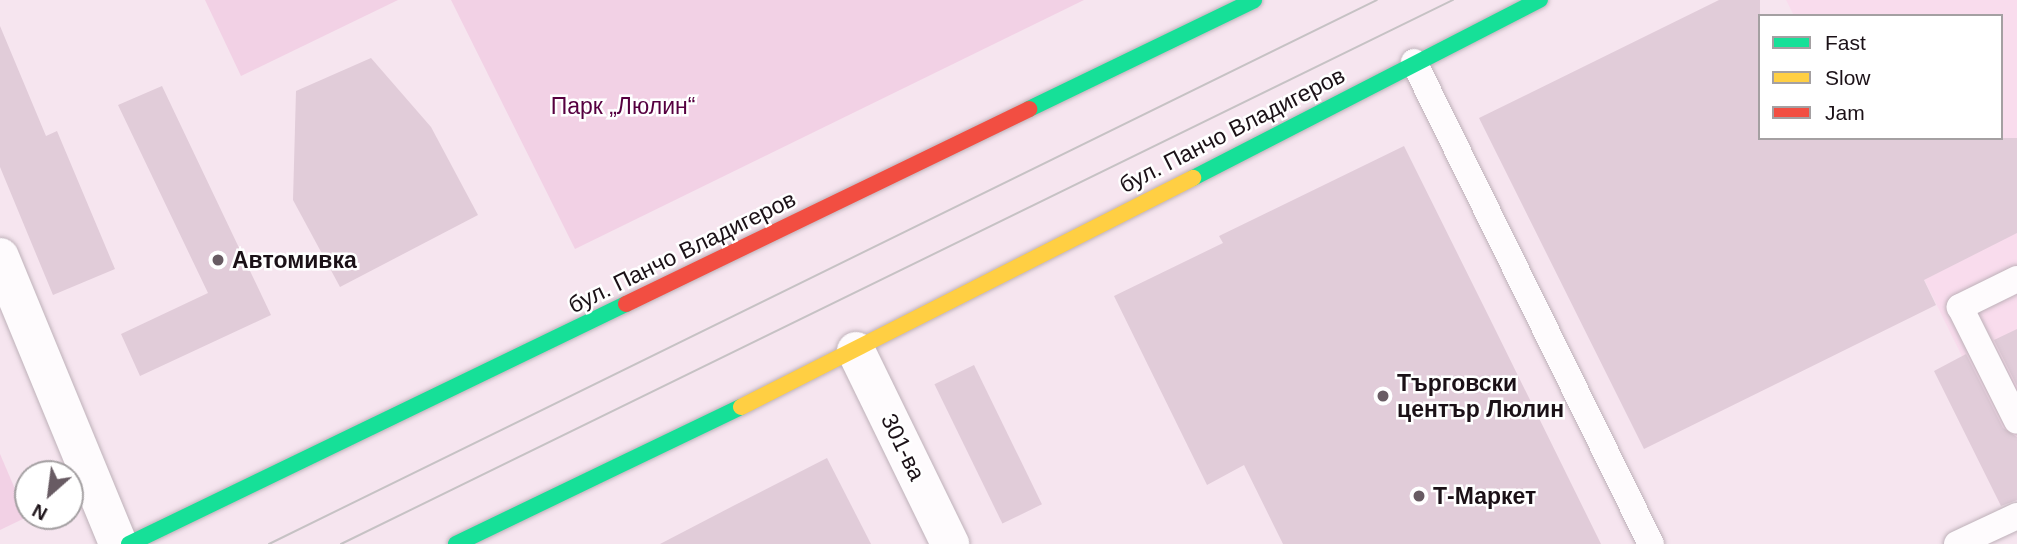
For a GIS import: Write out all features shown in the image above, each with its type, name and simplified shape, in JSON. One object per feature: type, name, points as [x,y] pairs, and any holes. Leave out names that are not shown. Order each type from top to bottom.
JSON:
[{"type":"main road","name":"бул. Панчо Владигеров","points":[[129,544],[1254,0]]},
{"type":"main road","name":"бул. Панчо Владигеров","points":[[456,544],[856,351],[1413,62],[1540,0]]},
{"type":"street","points":[[0,257],[118,544]]},
{"type":"street","name":"301-ва","points":[[856,351],[950,544]]},
{"type":"lane","points":[[1413,62],[1651,544]]},
{"type":"lane","points":[[2017,279],[1960,307],[2017,421]]},
{"type":"lane","points":[[1957,544],[2017,516]]},
{"type":"shaded area","points":[[1786,0],[2017,0],[2017,467],[1855,140],[2003,140],[2003,14],[1793,14]]},
{"type":"green space","points":[[205,0],[398,0],[241,76]]},
{"type":"green space","name":"Парк „Люлин“","points":[[451,0],[1084,0],[575,249]]},
{"type":"green space","points":[[0,454],[14,487],[14,523],[0,530]]},
{"type":"building","points":[[1719,0],[1760,0],[1758,140],[2017,138],[2017,233],[1924,280],[1936,305],[1644,449],[1479,118]]},
{"type":"building","points":[[0,26],[46,136],[57,131],[115,269],[53,295],[0,167]]},
{"type":"building","points":[[371,58],[431,127],[478,215],[340,287],[293,200],[296,91]]},
{"type":"building","name":"Автомивка","points":[[162,86],[271,315],[140,376],[121,334],[208,293],[118,105]]},
{"type":"building","points":[[1404,146],[1601,544],[1283,544],[1244,465],[1207,485],[1114,296],[1223,243],[1219,236]]},
{"type":"building","points":[[2017,329],[2017,386],[1994,340]]},
{"type":"building","points":[[1966,354],[2003,428],[2017,437],[2017,500],[2001,506],[1934,371]]},
{"type":"building","points":[[974,365],[1042,504],[1002,524],[934,384]]},
{"type":"building","points":[[827,458],[871,544],[660,544],[733,506]]},
{"type":"tram line","points":[[269,544],[1377,0]]},
{"type":"tram line","points":[[341,544],[1453,0]]},
{"type":"traffic: fast","points":[[1029,109],[1254,0]]},
{"type":"traffic: fast","points":[[1193,178],[1540,0]]},
{"type":"traffic: fast","points":[[129,544],[626,304]]},
{"type":"traffic: fast","points":[[456,544],[741,407]]},
{"type":"traffic: slow","points":[[741,407],[1193,178]]},
{"type":"traffic: jam","points":[[626,304],[1029,109]]},
{"type":"place","name":"Автомивка","points":[[218,260]]},
{"type":"place","name":"Търговски център Люлин","points":[[1383,396]]},
{"type":"place","name":"Т-Маркет","points":[[1419,496]]}]
